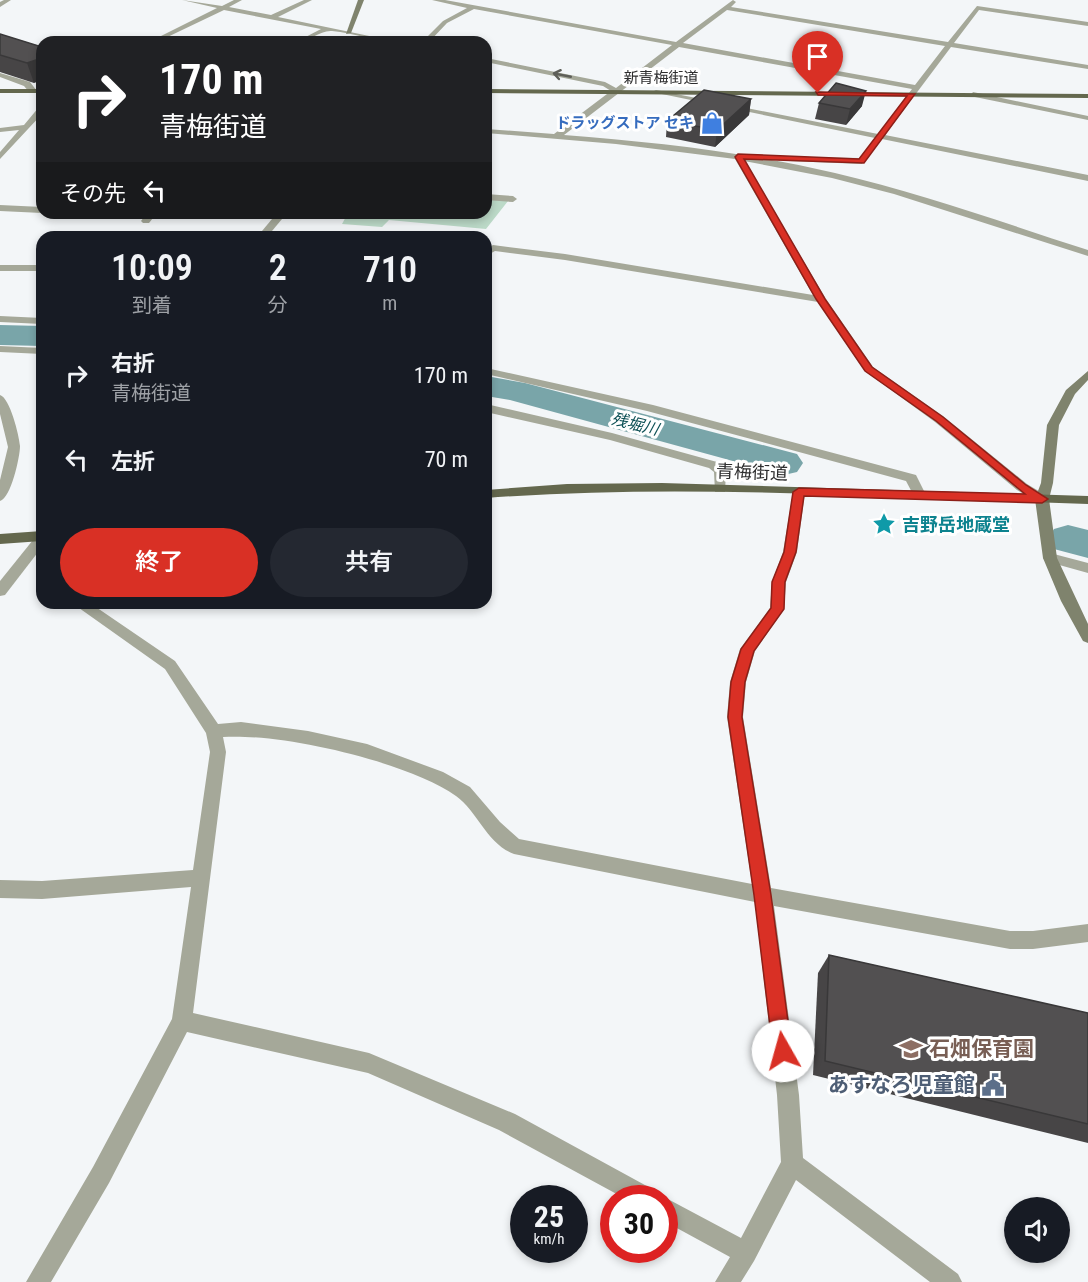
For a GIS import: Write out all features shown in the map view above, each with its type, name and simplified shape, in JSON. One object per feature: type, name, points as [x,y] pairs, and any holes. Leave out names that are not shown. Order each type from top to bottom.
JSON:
[{"type":"main road","points":[[0,91],[36,91]]},
{"type":"main road","name":"新青梅街道","points":[[492,92],[914,91],[1088,96]]},
{"type":"main road","name":"青梅街道","points":[[492,494],[604,487],[1088,501]]},
{"type":"main road","points":[[0,539],[36,537]]},
{"type":"street","points":[[0,5],[8,0]]},
{"type":"street","points":[[185,0],[364,36]]},
{"type":"street","points":[[164,36],[239,0]]},
{"type":"street","points":[[270,18],[309,0]]},
{"type":"street","points":[[348,33],[361,0]]},
{"type":"street","points":[[435,0],[678,44],[914,91]]},
{"type":"street","points":[[557,136],[736,0]]},
{"type":"street","points":[[431,36],[445,22],[473,7]]},
{"type":"street","points":[[726,8],[1088,67]]},
{"type":"street","points":[[492,131],[557,136],[743,157],[862,161],[977,8],[1088,24]]},
{"type":"street","points":[[312,36],[327,29]]},
{"type":"street","points":[[492,61],[605,84],[617,92]]},
{"type":"street","points":[[0,75],[27,84],[36,90]]},
{"type":"street","points":[[656,92],[1088,178]]},
{"type":"street","points":[[973,94],[1003,103],[1088,118]]},
{"type":"street","points":[[0,157],[36,115]]},
{"type":"street","points":[[0,130],[24,127]]},
{"type":"street","points":[[743,157],[867,184],[1088,253]]},
{"type":"street","points":[[743,157],[821,299],[869,369],[939,419],[1022,487],[1042,499]]},
{"type":"street","points":[[492,197],[513,199]]},
{"type":"street","points":[[0,208],[36,210]]},
{"type":"street","points":[[267,231],[277,219]]},
{"type":"street","points":[[492,249],[566,257],[821,299]]},
{"type":"street","points":[[0,268],[36,268]]},
{"type":"street","points":[[0,319],[36,321]]},
{"type":"street","points":[[0,349],[36,351]]},
{"type":"street","points":[[492,372],[639,406],[911,478],[920,495]]},
{"type":"street","points":[[1088,374],[1070,392],[1053,425],[1047,483],[1042,499],[1050,558],[1068,601],[1088,637]]},
{"type":"street","points":[[0,398],[3,412],[15,438],[15,460],[0,497]]},
{"type":"street","points":[[492,409],[713,465],[720,471],[720,489]]},
{"type":"street","points":[[727,1282],[746,1253],[792,1164],[788,1095],[763,895],[735,717],[738,682],[748,649],[777,609],[779,582],[790,552],[799,492]]},
{"type":"street","points":[[0,591],[36,545]]},
{"type":"street","points":[[1050,558],[1088,568]]},
{"type":"street","points":[[38,1282],[101,1175],[182,1021],[218,752],[213,731],[170,665],[86,609]]},
{"type":"street","points":[[213,731],[241,729],[366,751],[437,777],[464,792],[494,828],[514,846],[1010,940],[1033,940],[1088,933]]},
{"type":"street","points":[[0,889],[42,890],[202,878]]},
{"type":"street","points":[[182,1021],[369,1063],[507,1122],[622,1185]]},
{"type":"street","points":[[792,1164],[950,1282]]},
{"type":"street","points":[[678,1216],[746,1253]]},
{"type":"green space","points":[[492,200],[508,201],[486,229],[389,220],[382,227],[342,224],[345,219],[492,219]]},
{"type":"building","points":[[0,34],[36,45],[36,60],[27,63],[0,55]]},
{"type":"building","points":[[836,83],[866,91],[850,109],[819,103]]},
{"type":"building","points":[[704,90],[751,99],[717,130],[667,121]]},
{"type":"building","points":[[829,955],[1088,1013],[1088,1124],[825,1061]]},
{"type":"waterway","name":"残堀川","points":[[0,335],[36,336]]},
{"type":"waterway","name":"残堀川","points":[[492,387],[513,390],[784,463]]},
{"type":"waterway","name":"残堀川","points":[[1068,539],[1088,544]]},
{"type":"place","name":"ドラッグストア セキ","points":[[712,123]]},
{"type":"place","name":"吉野岳地蔵堂","points":[[884,524]]},
{"type":"place","name":"石畑保育園","points":[[911,1049]]},
{"type":"place","name":"あすなろ児童館","points":[[993,1085]]},
{"type":"route","points":[[783,1051],[763,895],[735,717],[738,682],[748,649],[777,609],[779,582],[790,552],[799,492],[1042,499],[1022,487],[939,419],[869,369],[808,278],[784,231],[738,157],[862,161],[912,94],[818,93]]}]
